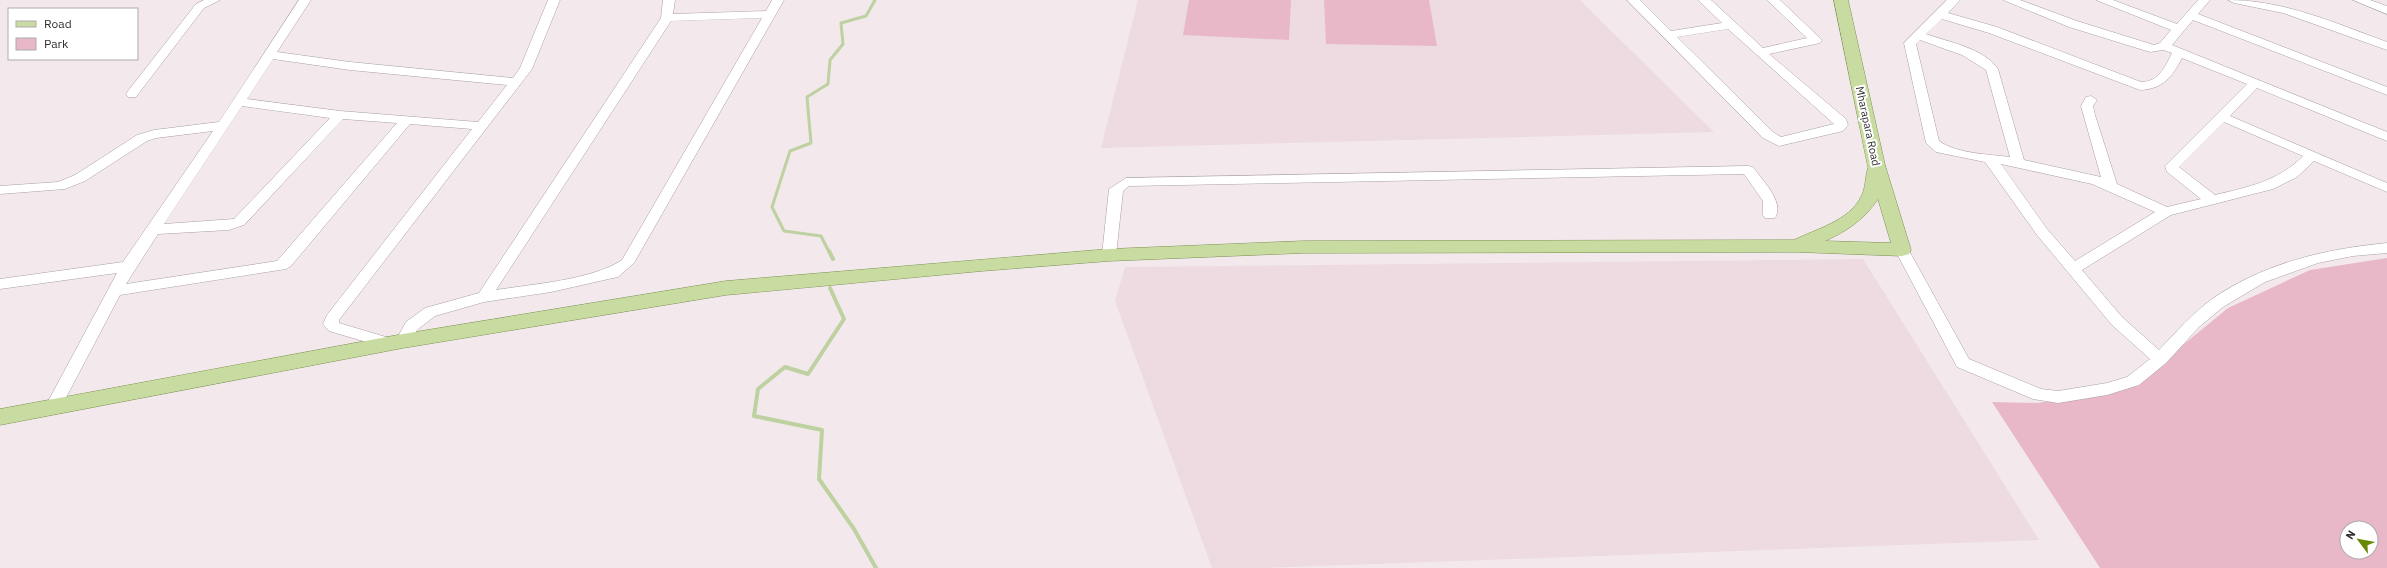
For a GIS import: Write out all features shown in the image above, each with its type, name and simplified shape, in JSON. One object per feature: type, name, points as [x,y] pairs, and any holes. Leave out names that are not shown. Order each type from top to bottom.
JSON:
[{"type":"main road","name":"Mharapara Road","points":[[1841,0],[1876,165],[1902,250]]},
{"type":"main road","points":[[1797,246],[1842,226],[1860,213],[1873,190],[1876,165]]},
{"type":"main road","points":[[0,417],[396,342],[726,288],[1109,255],[1304,247],[1797,246],[1902,250]]},
{"type":"street","points":[[132,94],[200,6],[214,0]]},
{"type":"street","points":[[53,407],[128,266],[305,0]]},
{"type":"street","points":[[554,0],[526,69],[332,319],[331,324],[334,327],[396,342],[411,326],[430,312],[484,297],[551,287],[613,273],[627,263],[768,14],[778,0]]},
{"type":"street","points":[[484,297],[666,18],[669,0]]},
{"type":"street","points":[[1632,0],[1669,35],[1768,135],[1779,142],[1838,128],[1841,125],[1841,122],[1760,52],[1704,0]]},
{"type":"street","points":[[1760,52],[1816,40],[1814,36],[1773,0]]},
{"type":"street","points":[[1954,0],[1912,40],[1909,48],[1924,98],[1933,143],[1936,146],[1948,151],[2078,175],[2111,186],[2166,212]]},
{"type":"street","points":[[2009,0],[2129,43],[2150,49],[2164,46],[2190,16],[2200,1]]},
{"type":"street","points":[[2102,0],[2179,28]]},
{"type":"street","points":[[2234,0],[2286,10],[2387,46]]},
{"type":"street","points":[[2360,0],[2387,10]]},
{"type":"street","points":[[666,18],[768,14]]},
{"type":"street","points":[[1940,14],[1966,24],[1993,30],[2140,86],[2155,85],[2163,79],[2178,53]]},
{"type":"street","points":[[2190,16],[2387,90]]},
{"type":"street","points":[[1669,35],[1730,25]]},
{"type":"street","points":[[1917,35],[1964,53],[1985,63],[1992,69],[2018,163]]},
{"type":"street","points":[[2164,46],[2387,137]]},
{"type":"street","points":[[269,55],[350,66],[516,82]]},
{"type":"street","points":[[2212,200],[2186,181],[2172,169],[2172,166],[2254,84]]},
{"type":"street","points":[[2091,100],[2087,106],[2089,115],[2111,186]]},
{"type":"street","points":[[238,102],[340,115],[482,126]]},
{"type":"street","points":[[153,229],[229,225],[239,222],[340,115]]},
{"type":"street","points":[[2222,117],[2387,188]]},
{"type":"street","points":[[115,291],[280,265],[286,262],[406,121]]},
{"type":"street","points":[[0,190],[60,186],[80,178],[142,138],[154,134],[222,126]]},
{"type":"street","points":[[2074,268],[2166,212],[2268,186],[2282,180],[2301,168],[2312,155]]},
{"type":"street","points":[[1989,158],[2037,226],[2074,268],[2116,321],[2160,359]]},
{"type":"street","points":[[1109,255],[1116,189],[1126,182],[1748,170],[1770,201],[1770,215]]},
{"type":"street","points":[[1902,250],[1963,363],[2012,385],[2048,397],[2089,393],[2133,381],[2160,359],[2194,322],[2218,303],[2260,278],[2292,265],[2318,258],[2353,251],[2387,248]]},
{"type":"street","points":[[0,284],[128,266]]},
{"type":"shaded area","points":[[1138,0],[1580,0],[1714,132],[1101,148]]},
{"type":"shaded area","points":[[1863,259],[2039,540],[1266,568],[1212,568],[1115,301],[1125,267]]},
{"type":"green space","points":[[1189,0],[1291,0],[1289,40],[1183,35]]},
{"type":"green space","points":[[1324,0],[1429,0],[1437,46],[1326,44]]},
{"type":"green space","points":[[2387,258],[2387,568],[2100,568],[1992,402],[2038,403],[2133,386],[2228,308],[2310,270]]},
{"type":"waterway","points":[[829,252],[821,236],[784,231],[772,207],[790,151],[811,143],[807,97],[828,84],[830,60],[843,44],[841,23],[866,16],[875,0]]},
{"type":"waterway","points":[[829,251],[833,259]]},
{"type":"waterway","points":[[830,288],[844,319],[808,374],[785,367],[758,389],[754,416],[822,430],[819,479],[854,529],[876,568]]}]
